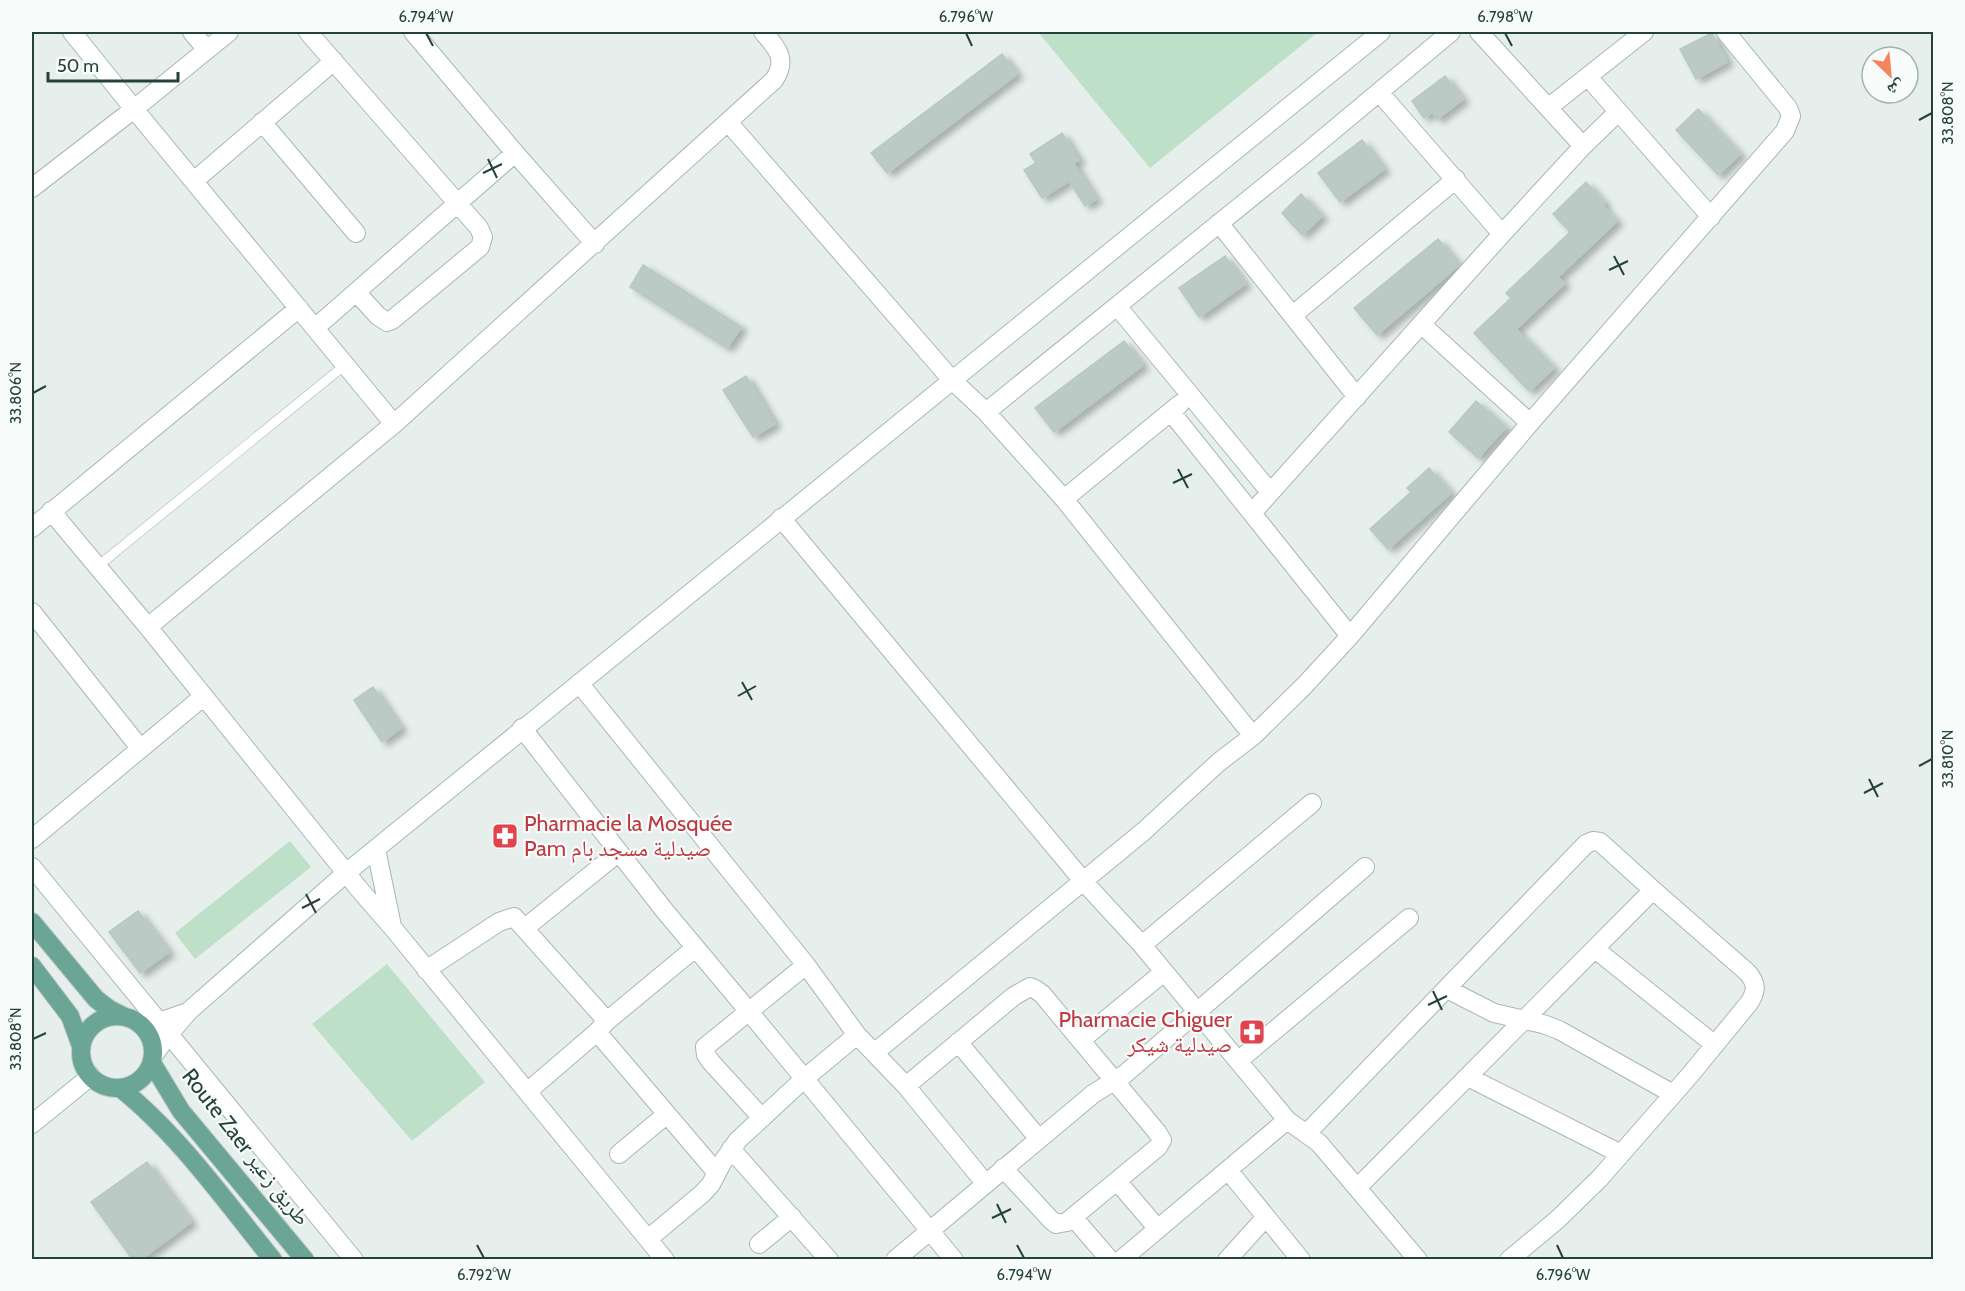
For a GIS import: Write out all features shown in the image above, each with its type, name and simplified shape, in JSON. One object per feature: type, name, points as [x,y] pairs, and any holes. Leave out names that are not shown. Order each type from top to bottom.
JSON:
[{"type":"main road","points":[[32,922],[96,999],[140,1024],[148,1033],[153,1044],[152,1060],[148,1071],[136,1083],[120,1088],[109,1087],[99,1083],[91,1076],[81,1057],[81,1046],[92,1026],[112,1016],[123,1016]]},
{"type":"main road","points":[[32,966],[70,1016],[81,1046]]},
{"type":"main road","name":"Route Zaer طريق زعير","points":[[152,1060],[181,1111],[305,1260]]},
{"type":"main road","points":[[120,1088],[163,1126],[273,1260]]},
{"type":"street","points":[[72,32],[394,424]]},
{"type":"street","points":[[192,32],[207,50]]},
{"type":"street","points":[[32,188],[229,32]]},
{"type":"street","points":[[308,32],[482,233],[483,242],[480,246],[392,320],[387,322],[378,316],[356,292]]},
{"type":"street","points":[[413,32],[595,244]]},
{"type":"street","points":[[148,627],[394,424],[774,80],[782,63],[780,55],[763,32]]},
{"type":"street","points":[[152,1060],[164,1028],[189,1011],[346,873],[951,379],[1381,32]]},
{"type":"street","points":[[1479,32],[1583,146]]},
{"type":"street","points":[[1549,107],[1644,32]]},
{"type":"street","points":[[874,1053],[1144,831],[1219,762],[1253,736],[1304,686],[1350,636],[1530,423],[1785,131],[1791,116],[1782,99],[1726,32]]},
{"type":"street","points":[[986,412],[1380,92],[1441,35]]},
{"type":"street","points":[[194,181],[334,61]]},
{"type":"street","points":[[1588,77],[1711,217]]},
{"type":"street","points":[[1380,92],[1502,234]]},
{"type":"street","points":[[1252,513],[1502,234],[1583,146],[1618,112]]},
{"type":"street","points":[[262,122],[356,233]]},
{"type":"street","points":[[728,122],[951,379],[986,412],[1064,499],[1253,736]]},
{"type":"street","points":[[315,328],[515,153]]},
{"type":"street","points":[[1293,315],[1456,179]]},
{"type":"street","points":[[1219,224],[1357,397]]},
{"type":"street","points":[[1117,306],[1270,492]]},
{"type":"street","points":[[32,528],[298,308]]},
{"type":"street","points":[[1421,324],[1530,423]]},
{"type":"street","points":[[1064,499],[1190,396]]},
{"type":"street","points":[[1170,412],[1350,636]]},
{"type":"street","points":[[51,511],[148,627],[369,902],[665,1260]]},
{"type":"street","points":[[781,518],[1084,882],[1142,945],[1287,1120],[1307,1132],[1319,1143],[1418,1260]]},
{"type":"street","points":[[32,612],[140,748]]},
{"type":"street","points":[[579,683],[806,965],[857,1035],[906,1086],[985,1183]]},
{"type":"street","points":[[32,839],[204,696]]},
{"type":"street","points":[[522,728],[695,948],[749,1010],[954,1260]]},
{"type":"street","points":[[1142,945],[1312,803]]},
{"type":"street","points":[[1307,1132],[1586,844],[1593,841],[1600,842],[1748,972],[1756,987],[1749,1003],[1715,1045],[1620,1154],[1558,1219],[1509,1260]]},
{"type":"street","points":[[376,849],[392,927]]},
{"type":"street","points":[[525,928],[619,852]]},
{"type":"street","points":[[32,867],[354,1260]]},
{"type":"street","points":[[895,1260],[1093,1094],[1115,1082],[1365,867]]},
{"type":"street","points":[[1358,1187],[1653,890]]},
{"type":"street","points":[[426,970],[499,921],[514,917],[602,1026],[667,1114],[717,1173]]},
{"type":"street","points":[[1238,1061],[1409,918]]},
{"type":"street","points":[[527,1092],[695,948]]},
{"type":"street","points":[[1595,949],[1715,1045]]},
{"type":"street","points":[[762,1118],[711,1062],[705,1047],[806,965]]},
{"type":"street","points":[[1081,1040],[1164,972]]},
{"type":"street","points":[[906,1086],[1014,996],[1030,987],[1042,994],[1162,1140],[1158,1147],[1073,1217],[1066,1222],[1056,1224],[1004,1168]]},
{"type":"street","points":[[1446,989],[1494,1013],[1559,1030],[1674,1094]]},
{"type":"street","points":[[140,1024],[164,1028]]},
{"type":"street","points":[[648,1239],[703,1193],[731,1149],[762,1118],[805,1078],[857,1035]]},
{"type":"street","points":[[958,1042],[1039,1139]]},
{"type":"street","points":[[32,1124],[91,1076]]},
{"type":"street","points":[[1468,1077],[1620,1154]]},
{"type":"street","points":[[618,1154],[667,1114]]},
{"type":"street","points":[[1121,1260],[1287,1120]]},
{"type":"street","points":[[731,1149],[829,1260]]},
{"type":"street","points":[[1228,1170],[1301,1260]]},
{"type":"street","points":[[1117,1181],[1158,1229]]},
{"type":"street","points":[[759,1244],[792,1217]]},
{"type":"street","points":[[1073,1217],[1110,1260]]},
{"type":"street","points":[[1227,1260],[1266,1217]]},
{"type":"lane","points":[[98,566],[345,365]]},
{"type":"green space","points":[[1038,32],[1318,32],[1150,168]]},
{"type":"green space","points":[[290,841],[311,867],[195,959],[175,933]]},
{"type":"green space","points":[[387,964],[485,1082],[412,1141],[312,1024]]},
{"type":"building","points":[[1712,33],[1727,62],[1696,79],[1680,49]]},
{"type":"building","points":[[1002,54],[1017,74],[887,173],[871,153]]},
{"type":"building","points":[[1445,76],[1463,99],[1437,119],[1432,112],[1424,118],[1412,101]]},
{"type":"building","points":[[1698,109],[1740,154],[1718,175],[1676,130]]},
{"type":"building","points":[[1062,133],[1079,160],[1073,163],[1096,199],[1085,206],[1069,181],[1042,198],[1024,170],[1036,163],[1030,154]]},
{"type":"building","points":[[1362,140],[1384,169],[1340,202],[1318,173]]},
{"type":"building","points":[[1586,182],[1605,203],[1602,205],[1617,221],[1558,277],[1564,284],[1516,329],[1554,368],[1529,391],[1474,333],[1511,298],[1506,293],[1570,232],[1553,214]]},
{"type":"building","points":[[1301,194],[1322,216],[1302,235],[1282,213]]},
{"type":"building","points":[[1438,239],[1459,265],[1377,335],[1354,308]]},
{"type":"building","points":[[1225,256],[1245,284],[1199,317],[1179,288]]},
{"type":"building","points":[[643,265],[741,327],[727,348],[630,287]]},
{"type":"building","points":[[1124,341],[1143,365],[1054,432],[1035,408]]},
{"type":"building","points":[[746,376],[775,424],[753,437],[723,390]]},
{"type":"building","points":[[1476,401],[1506,427],[1478,458],[1449,432]]},
{"type":"building","points":[[1429,468],[1451,493],[1388,549],[1370,529],[1411,492],[1407,488]]},
{"type":"building","points":[[373,687],[401,728],[382,742],[354,700]]},
{"type":"building","points":[[138,911],[169,952],[140,973],[109,932]]},
{"type":"building","points":[[147,1162],[191,1222],[140,1260],[133,1260],[91,1202]]},
{"type":"place","name":"Pharmacie la Mosquée Pam صيدلية مسجد بام","points":[[505,836]]},
{"type":"place","name":"Pharmacie Chiguer صيدلية شيكر","points":[[1252,1032]]}]
